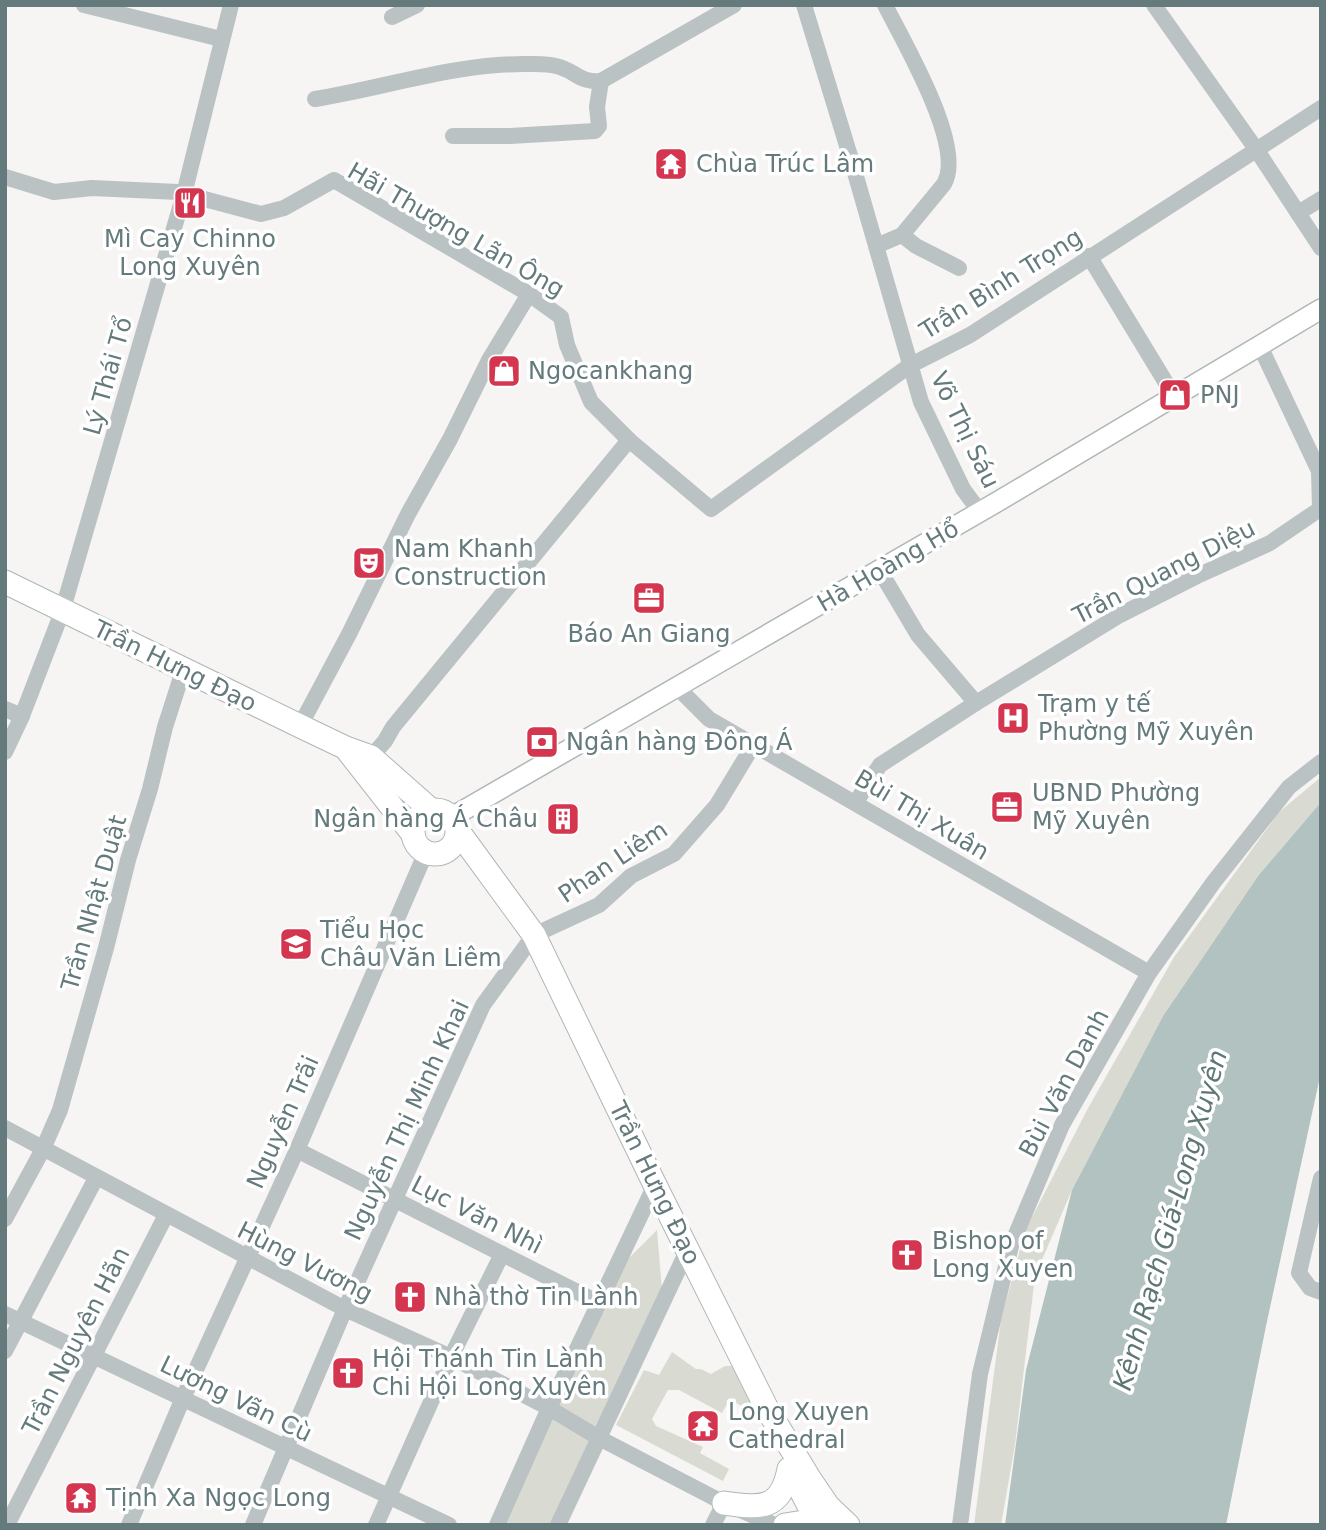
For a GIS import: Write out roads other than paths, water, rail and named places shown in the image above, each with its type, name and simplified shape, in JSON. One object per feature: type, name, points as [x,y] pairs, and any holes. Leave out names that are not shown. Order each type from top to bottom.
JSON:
[{"type":"highway","name":"Trần Hưng Đạo","points":[[5,582],[346,748],[371,757],[447,820],[534,935],[654,1185],[780,1429]]},
{"type":"highway","name":"Trần Hưng Đạo","points":[[346,748],[425,847],[469,867],[500,894],[534,935]]},
{"type":"highway","points":[[418,818],[447,820],[453,845],[448,850],[425,847],[418,818]]},
{"type":"highway","points":[[780,1429],[789,1469],[818,1523]]},
{"type":"highway","points":[[780,1429],[828,1506],[848,1525]]},
{"type":"highway","points":[[724,1503],[748,1506],[766,1504],[778,1497],[786,1487],[789,1469]]},
{"type":"highway","points":[[785,1525],[826,1520],[839,1525]]},
{"type":"main road","name":"Hà Hoàng Hổ","points":[[447,820],[980,512],[1321,309]]},
{"type":"street","points":[[84,5],[221,39]]},
{"type":"street","name":"Lý Thái Tổ","points":[[5,752],[22,716],[62,612],[184,194],[231,5]]},
{"type":"street","points":[[392,17],[417,5]]},
{"type":"street","points":[[315,99],[458,69],[523,64],[558,66],[590,82],[601,80],[734,5]]},
{"type":"street","name":"Võ Thị Sáu","points":[[804,5],[909,366],[927,415],[963,489],[980,512]]},
{"type":"street","points":[[876,246],[902,235],[944,184],[948,178],[950,163],[940,117],[885,5]]},
{"type":"street","points":[[1154,5],[1321,248]]},
{"type":"street","points":[[453,136],[595,131],[599,126],[597,107],[601,80]]},
{"type":"street","name":"Trần Bình Trọng","points":[[711,509],[909,366],[970,335],[1321,108]]},
{"type":"street","name":"Hãi Thượng Lãn Ông","points":[[5,177],[54,192],[92,188],[184,194],[261,214],[284,208],[334,180],[529,294],[561,317],[567,345],[592,402],[629,440],[711,509]]},
{"type":"street","points":[[1298,213],[1321,199]]},
{"type":"street","points":[[902,235],[916,246],[959,268]]},
{"type":"street","points":[[1089,256],[1174,396]]},
{"type":"street","points":[[300,726],[489,360],[529,294]]},
{"type":"street","name":"Trần Quang Diệu","points":[[856,802],[880,765],[976,703],[1120,615],[1270,543],[1320,509],[1319,471],[1260,346]]},
{"type":"street","points":[[371,757],[416,697],[629,440]]},
{"type":"street","points":[[880,570],[918,635],[976,703]]},
{"type":"street","name":"Trần Nhật Duật","points":[[5,1219],[43,1149],[60,1110],[165,727],[184,668]]},
{"type":"street","name":"Bùi Thị Xuân","points":[[678,688],[709,719],[1149,973]]},
{"type":"street","points":[[5,709],[22,716]]},
{"type":"street","name":"Phan Liêm","points":[[534,935],[599,905],[631,876],[674,853],[717,805],[754,744]]},
{"type":"street","name":"Bùi Văn Danh","points":[[960,1525],[980,1374],[1011,1246],[1062,1125],[1149,973],[1213,883],[1289,787],[1321,762]]},
{"type":"street","name":"Nguyễn Trãi","points":[[129,1525],[183,1398],[297,1150],[425,847]]},
{"type":"street","name":"Nguyễn Thị Minh Khai","points":[[253,1525],[345,1309],[483,1005],[534,935]]},
{"type":"street","name":"Hùng Vương","points":[[5,1128],[345,1309],[451,1357],[724,1503],[775,1525]]},
{"type":"street","name":"Lục Văn Nhì","points":[[297,1150],[599,1303]]},
{"type":"street","points":[[5,1351],[96,1178]]},
{"type":"street","points":[[1321,1178],[1299,1273],[1310,1289],[1321,1292]]},
{"type":"street","points":[[497,1525],[654,1185]]},
{"type":"street","name":"Trần Nguyên Hãn","points":[[7,1525],[166,1215]]},
{"type":"street","points":[[558,1525],[687,1251]]},
{"type":"street","points":[[376,1525],[451,1357],[502,1254]]},
{"type":"street","name":"Lương Vãn Cù","points":[[5,1314],[449,1525]]},
{"type":"street","points":[[713,1525],[724,1503]]},
{"type":"water","name":"Kênh Rạch Giá-Long Xuyên","points":[[1321,802],[1321,1072],[1226,1525],[1005,1525],[1026,1370],[1072,1190],[1163,1016],[1258,876]]},
{"type":"place","name":"Chùa Trúc Lâm","points":[[671,164]]},
{"type":"place","name":"Mì Cay Chinno Long Xuyên","points":[[190,203]]},
{"type":"place","name":"Ngocankhang","points":[[504,371]]},
{"type":"place","name":"PNJ","points":[[1175,395]]},
{"type":"place","name":"Nam Khanh Construction","points":[[369,563]]},
{"type":"place","name":"Báo An Giang","points":[[649,598]]},
{"type":"place","name":"Trạm y tế Phường Mỹ Xuyên","points":[[1013,718]]},
{"type":"place","name":"Ngân hàng Đông Á","points":[[542,742]]},
{"type":"place","name":"UBND Phường Mỹ Xuyên","points":[[1007,807]]},
{"type":"place","name":"Ngân hàng Á Châu","points":[[563,819]]},
{"type":"place","name":"Tiểu Học Châu Văn Liêm","points":[[296,944]]},
{"type":"place","name":"Bishop of Long Xuyen","points":[[907,1255]]},
{"type":"place","name":"Nhà thờ Tin Lành","points":[[410,1297]]},
{"type":"place","name":"Hội Thánh Tin Lành Chi Hội Long Xuyên","points":[[348,1373]]},
{"type":"place","name":"Long Xuyen Cathedral","points":[[703,1426]]},
{"type":"place","name":"Tịnh Xa Ngọc Long","points":[[81,1498]]}]
